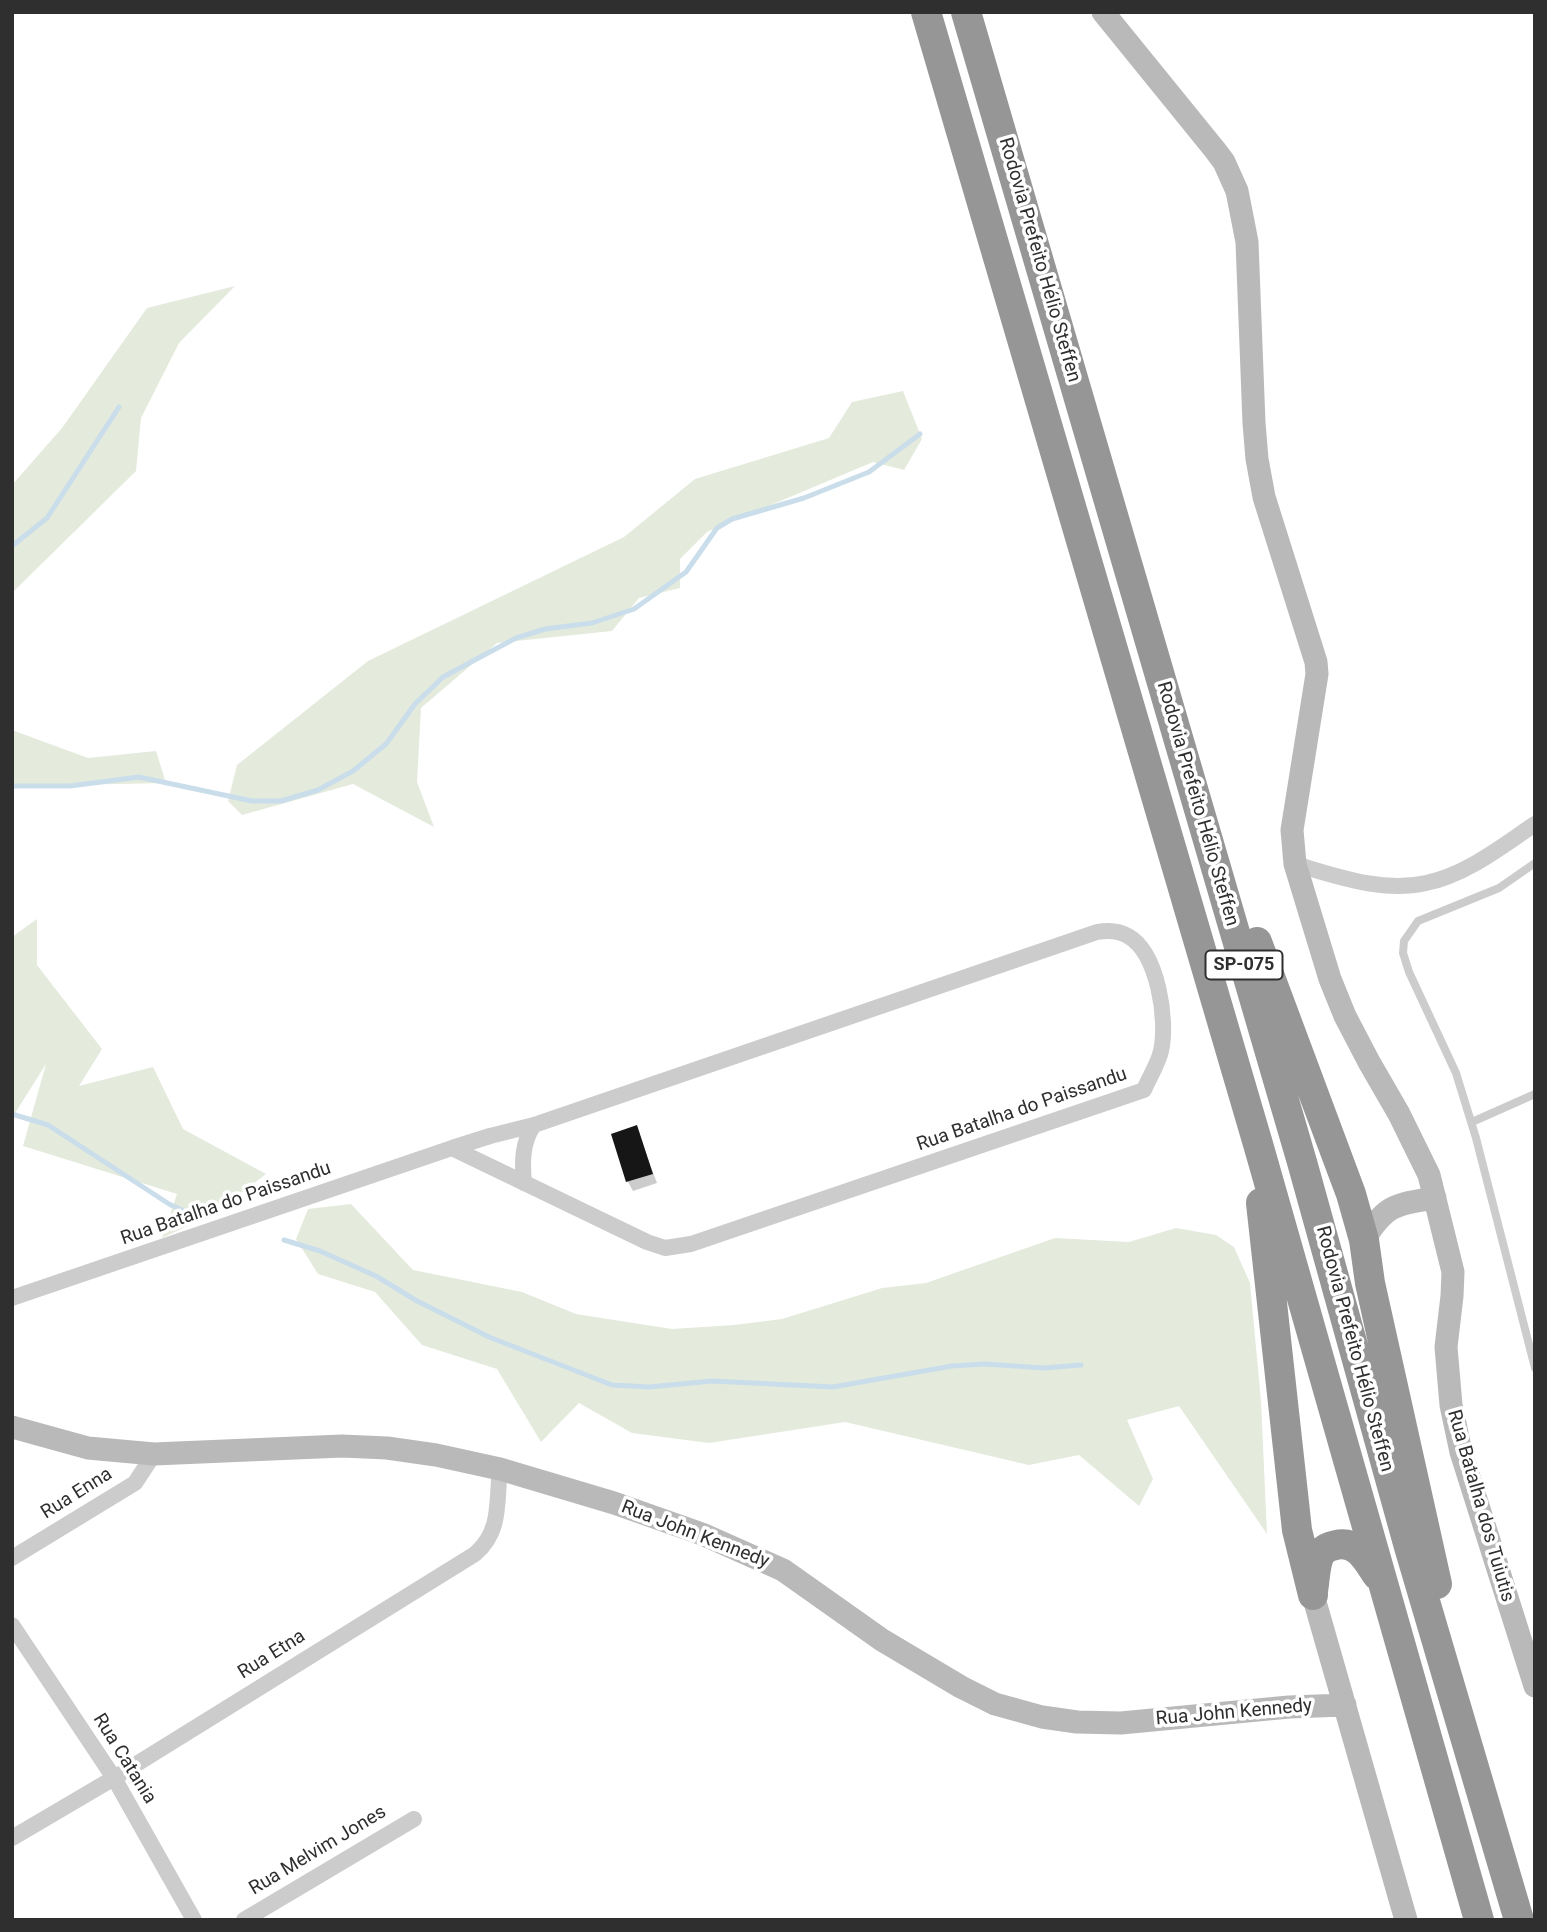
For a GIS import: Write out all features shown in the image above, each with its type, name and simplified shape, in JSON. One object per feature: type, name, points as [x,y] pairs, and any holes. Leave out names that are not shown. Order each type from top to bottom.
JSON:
[{"type":"highway","name":"Rodovia Prefeito Hélio Steffen","points":[[926,12],[1258,1144],[1479,1920]]},
{"type":"highway","name":"Rodovia Prefeito Hélio Steffen","points":[[966,12],[1302,1161],[1409,1546],[1519,1920]]},
{"type":"highway","points":[[1144,622],[1271,981],[1351,1195],[1364,1241],[1370,1283],[1433,1557],[1454,1695]]},
{"type":"highway","points":[[1258,1144],[1262,1217],[1297,1530],[1313,1595]]},
{"type":"highway","points":[[1313,1595],[1320,1554],[1337,1545],[1356,1547],[1384,1585]]},
{"type":"street","name":"Rua Batalha dos Tuiutis","points":[[1103,12],[1224,162],[1237,191],[1247,242],[1257,459],[1274,532],[1312,648],[1317,674],[1292,830],[1294,864],[1330,979],[1345,1016],[1429,1175],[1453,1272],[1446,1348],[1451,1405],[1461,1452],[1531,1658],[1535,1686]]},
{"type":"street","points":[[1294,864],[1348,880],[1400,886],[1428,883],[1459,871],[1535,824]]},
{"type":"street","name":"Rua Batalha do Paissandu","points":[[12,1298],[452,1148],[534,1125],[1097,932],[1112,930],[1126,934],[1135,941],[1158,984],[1164,1015],[1161,1052],[1144,1090],[691,1244],[665,1248],[647,1242],[452,1148]]},
{"type":"street","points":[[524,1183],[523,1152],[528,1134],[534,1125]]},
{"type":"street","points":[[1351,1195],[1392,1206],[1435,1198]]},
{"type":"street","points":[[1364,1241],[1392,1206]]},
{"type":"street","name":"Rua John Kennedy","points":[[12,1427],[88,1448],[154,1454],[342,1446],[387,1448],[436,1455],[500,1469],[614,1503],[702,1534],[783,1570],[882,1640],[961,1687],[995,1704],[1030,1714],[1077,1723],[1121,1723],[1290,1707],[1345,1706]]},
{"type":"street","name":"Rua Enna","points":[[12,1558],[135,1483],[154,1454]]},
{"type":"street","name":"Rua Etna","points":[[12,1838],[114,1778],[475,1554],[492,1534],[500,1469]]},
{"type":"street","points":[[1313,1595],[1406,1920]]},
{"type":"street","name":"Rua Catania","points":[[12,1625],[114,1778],[194,1920]]},
{"type":"street","name":"Rua Melvim Jones","points":[[244,1920],[414,1819]]},
{"type":"lane","points":[[1535,863],[1499,888],[1418,921],[1404,941],[1403,953],[1409,972],[1456,1073],[1472,1122],[1535,1368]]},
{"type":"lane","points":[[1472,1122],[1535,1094]]},
{"type":"shaded area","points":[[235,286],[179,343],[141,418],[136,471],[12,593],[12,485],[62,428],[147,308]]},
{"type":"shaded area","points":[[903,391],[922,439],[904,470],[873,462],[707,532],[680,559],[680,588],[639,598],[612,631],[497,643],[421,708],[417,782],[434,827],[353,784],[242,815],[228,801],[237,765],[368,661],[624,537],[695,479],[829,438],[852,402]]},
{"type":"shaded area","points":[[12,730],[88,758],[156,751],[166,783],[12,786]]},
{"type":"shaded area","points":[[37,919],[37,965],[102,1049],[79,1086],[153,1067],[183,1129],[266,1174],[213,1214],[162,1238],[177,1194],[23,1146],[46,1064],[12,1118],[12,937]]},
{"type":"shaded area","points":[[351,1204],[413,1270],[522,1292],[576,1314],[672,1329],[782,1319],[882,1288],[926,1283],[1055,1238],[1129,1242],[1176,1228],[1216,1235],[1234,1247],[1250,1283],[1261,1401],[1267,1534],[1179,1406],[1127,1420],[1153,1479],[1139,1506],[1079,1455],[1029,1465],[845,1422],[709,1443],[632,1433],[579,1403],[541,1442],[497,1369],[422,1345],[375,1292],[318,1274],[296,1239],[308,1209]]},
{"type":"building","points":[[637,1125],[653,1174],[626,1182],[611,1134]]},
{"type":"waterway","points":[[12,546],[47,518],[119,407]]},
{"type":"waterway","points":[[12,786],[70,786],[139,777],[252,801],[281,801],[318,790],[353,771],[386,744],[415,704],[443,677],[516,638],[545,629],[592,623],[634,609],[686,572],[717,528],[732,519],[804,498],[869,472],[920,434]]},
{"type":"waterway","points":[[12,1114],[48,1125],[169,1204],[199,1218]]},
{"type":"waterway","points":[[284,1240],[320,1251],[376,1276],[417,1301],[489,1337],[612,1385],[649,1387],[712,1381],[833,1387],[952,1366],[985,1364],[1044,1368],[1081,1365]]}]
